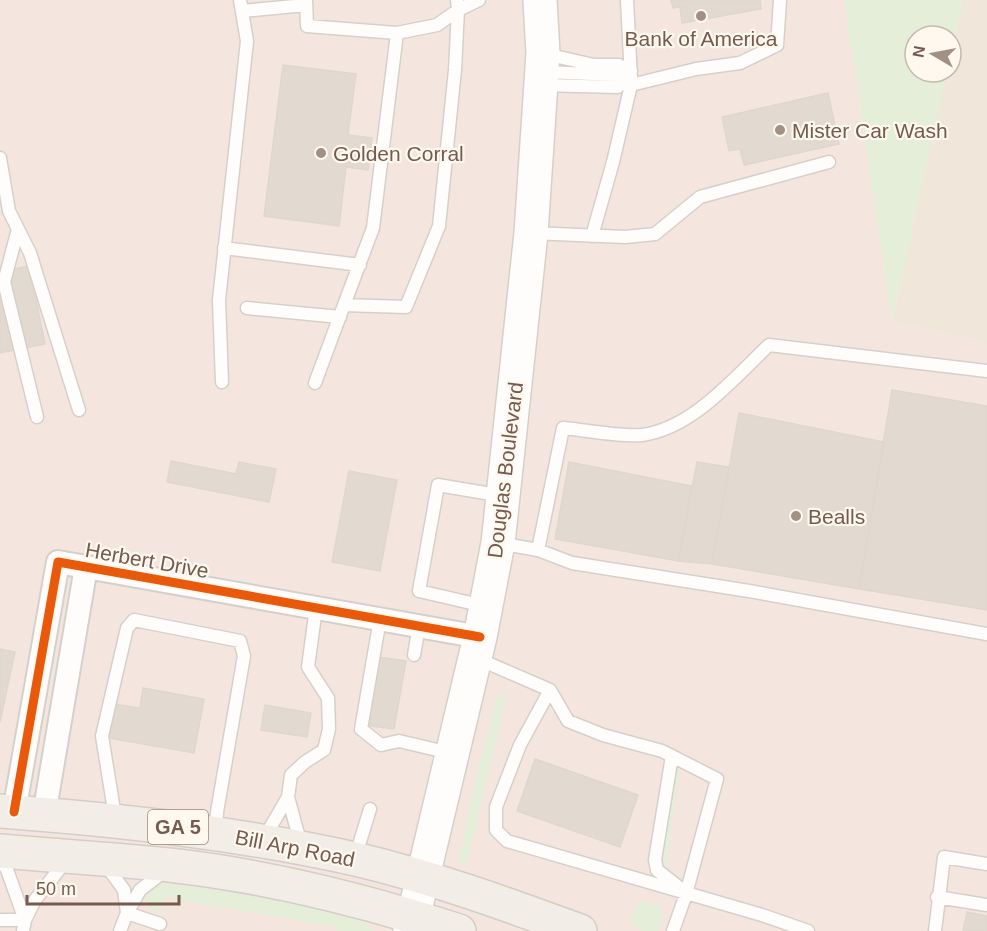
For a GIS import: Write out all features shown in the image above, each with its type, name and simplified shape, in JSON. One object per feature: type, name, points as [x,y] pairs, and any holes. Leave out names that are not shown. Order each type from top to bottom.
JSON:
[{"type":"main road","name":"Douglas Boulevard","points":[[411,923],[480,633],[498,543],[531,233],[542,70],[540,0]]},
{"type":"main road","name":"Bill Arp Road","points":[[19,812],[216,833],[354,859],[422,877],[580,931]]},
{"type":"main road","name":"Bill Arp Road","points":[[0,851],[171,866],[317,890],[411,923],[459,931]]},
{"type":"street","name":"Herbert Drive","points":[[19,812],[58,562],[419,626],[480,633]]},
{"type":"street","name":"Herbert Drive","points":[[19,812],[86,567]]},
{"type":"lane","points":[[222,382],[219,300],[247,41],[241,5],[306,2],[307,26],[397,33],[437,25],[458,5],[479,0]]},
{"type":"lane","points":[[592,236],[632,85],[627,0]]},
{"type":"lane","points":[[632,85],[696,69],[741,63],[777,45],[780,0]]},
{"type":"lane","points":[[247,308],[342,311],[406,307],[439,226],[455,70],[458,5]]},
{"type":"lane","points":[[315,383],[374,228],[397,33]]},
{"type":"lane","points":[[542,70],[619,65],[631,71]]},
{"type":"lane","points":[[542,70],[618,75],[631,71]]},
{"type":"lane","points":[[0,158],[9,211],[30,253],[79,410]]},
{"type":"lane","points":[[531,233],[592,236],[655,234],[699,197],[829,162]]},
{"type":"lane","points":[[18,229],[4,282],[37,417]]},
{"type":"lane","points":[[224,248],[360,265]]},
{"type":"lane","points":[[538,550],[563,428],[641,435],[674,426],[716,395],[769,345],[987,371]]},
{"type":"lane","points":[[504,496],[438,485],[420,591],[480,633],[550,690],[568,721],[603,735],[672,756],[717,779],[686,894],[673,931]]},
{"type":"lane","points":[[498,543],[538,550],[572,563],[749,591],[987,634]]},
{"type":"lane","points":[[262,842],[288,797],[291,776],[305,762],[324,750],[329,729],[327,698],[308,666],[316,608]]},
{"type":"lane","points":[[380,619],[361,729],[381,751],[399,741],[451,753]]},
{"type":"lane","points":[[111,820],[113,804],[102,736],[127,628],[134,620],[240,641],[244,656],[217,812],[216,833]]},
{"type":"lane","points":[[414,655],[419,626]]},
{"type":"lane","points":[[550,690],[520,745],[496,807],[496,830],[507,841],[808,931]]},
{"type":"lane","points":[[672,756],[655,860],[657,870],[686,894]]},
{"type":"lane","points":[[288,797],[302,849]]},
{"type":"lane","points":[[354,859],[370,810]]},
{"type":"lane","points":[[935,931],[937,897],[944,857],[987,864]]},
{"type":"lane","points":[[24,925],[54,873],[84,859],[109,867],[124,890],[127,913]]},
{"type":"lane","points":[[0,863],[6,867],[24,925]]},
{"type":"lane","points":[[120,931],[140,890],[171,866]]},
{"type":"lane","points":[[937,897],[987,905]]},
{"type":"lane","points":[[127,913],[159,924]]},
{"type":"lane","points":[[0,920],[24,925]]},
{"type":"shaded area","points":[[0,0],[844,0],[892,322],[987,343],[987,931],[0,931]]},
{"type":"shaded area","points":[[962,0],[987,0],[987,343],[892,322],[943,84],[963,84],[963,24],[957,24]]},
{"type":"green space","points":[[844,0],[962,0],[957,24],[903,24],[903,84],[944,84],[892,322]]},
{"type":"green space","points":[[506,694],[466,866],[459,861],[471,799],[497,696]]},
{"type":"green space","points":[[667,760],[681,761],[666,868],[649,868]]},
{"type":"green space","points":[[160,883],[270,897],[359,917],[373,931],[336,931],[336,927],[164,897],[160,909],[154,911],[147,905],[147,897],[151,889]]},
{"type":"green space","points":[[639,901],[660,906],[663,920],[659,931],[642,931],[631,924],[630,917]]},
{"type":"building","name":"Bank of America","points":[[671,0],[760,0],[761,9],[682,23],[680,7],[673,8]]},
{"type":"building","name":"Golden Corral","points":[[283,65],[356,74],[348,135],[372,138],[368,170],[346,167],[339,226],[264,216]]},
{"type":"building","name":"Mister Car Wash","points":[[828,93],[839,144],[744,165],[740,149],[729,151],[722,117]]},
{"type":"building","points":[[29,266],[45,344],[0,353],[0,272]]},
{"type":"building","points":[[892,390],[987,406],[987,610],[859,589]]},
{"type":"building","name":"Bealls","points":[[739,413],[884,442],[859,589],[712,564]]},
{"type":"building","points":[[171,461],[236,474],[239,462],[276,469],[269,502],[167,482]]},
{"type":"building","points":[[569,462],[692,486],[678,561],[555,539]]},
{"type":"building","points":[[697,462],[729,467],[712,564],[678,561]]},
{"type":"building","points":[[349,471],[397,480],[380,571],[332,562]]},
{"type":"building","points":[[0,649],[15,652],[0,722]]},
{"type":"building","points":[[378,657],[406,661],[394,729],[364,725]]},
{"type":"building","points":[[143,688],[204,699],[194,753],[108,738],[114,704],[140,708]]},
{"type":"building","points":[[265,705],[311,713],[307,737],[261,730]]},
{"type":"building","points":[[535,759],[638,795],[620,847],[517,811]]},
{"type":"building","points":[[967,912],[987,916],[987,931],[963,931]]},
{"type":"cycle path","points":[[14,812],[58,562],[480,637]]},
{"type":"place","name":"Bank of America","points":[[701,16]]},
{"type":"place","name":"Mister Car Wash","points":[[780,130]]},
{"type":"place","name":"Golden Corral","points":[[321,153]]},
{"type":"place","name":"Bealls","points":[[796,516]]}]
